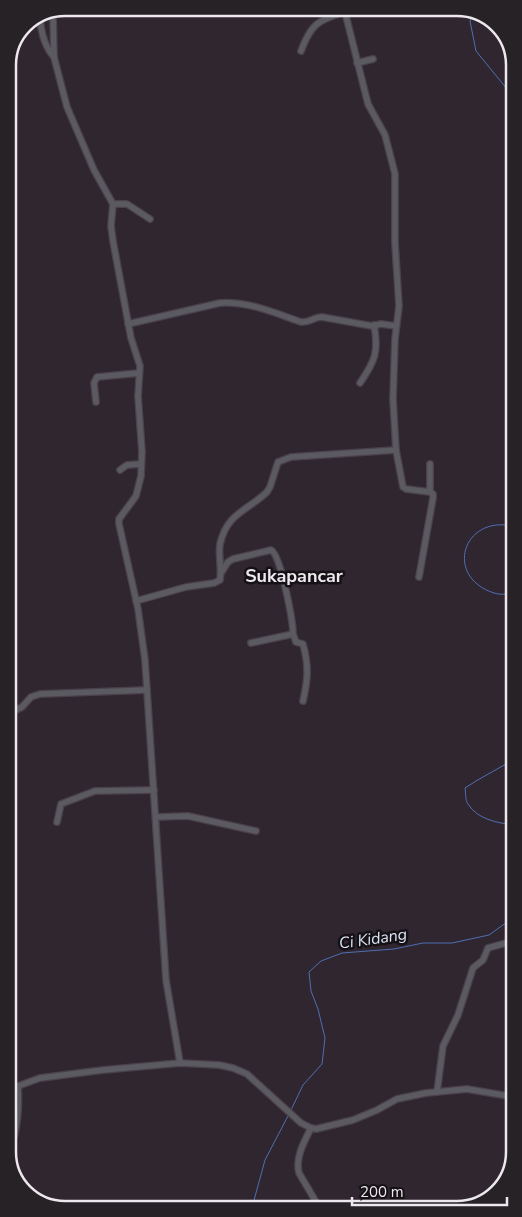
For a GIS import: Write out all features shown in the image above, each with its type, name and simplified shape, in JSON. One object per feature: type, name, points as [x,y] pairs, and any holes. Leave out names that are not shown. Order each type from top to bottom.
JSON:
[{"type":"street","points":[[301,51],[317,22],[331,16]]},
{"type":"street","points":[[346,16],[368,104],[385,136],[395,174],[395,243],[399,306],[396,326],[393,399],[396,450],[403,486],[406,489],[430,492]]},
{"type":"street","points":[[53,18],[54,57],[67,106],[94,170],[113,204],[111,226],[128,324],[140,364],[138,396],[141,464],[139,487],[133,502],[120,519],[119,524],[136,601],[145,660],[166,980],[180,1063]]},
{"type":"street","points":[[40,23],[44,41],[54,57]]},
{"type":"street","points":[[358,63],[373,59]]},
{"type":"street","points":[[113,204],[127,204],[150,219]]},
{"type":"street","points":[[128,324],[220,302],[230,302],[256,307],[307,323],[316,317],[322,317],[374,326],[381,324],[396,326]]},
{"type":"street","points":[[360,383],[371,368],[376,356],[377,340],[374,326]]},
{"type":"street","points":[[96,402],[94,383],[97,377],[139,373]]},
{"type":"street","points":[[136,601],[220,580],[220,545],[230,520],[269,490],[278,462],[291,457],[396,450]]},
{"type":"street","points":[[120,470],[127,465],[141,464]]},
{"type":"street","points":[[419,578],[433,503],[433,494],[430,492],[430,464]]},
{"type":"street","points":[[221,573],[228,562],[233,559],[272,550],[274,552],[283,575],[293,634],[296,642],[303,644],[308,664],[303,700]]},
{"type":"street","points":[[251,643],[293,634]]},
{"type":"street","points":[[16,710],[22,707],[31,697],[40,694],[147,690]]},
{"type":"street","points":[[57,822],[61,804],[95,791],[154,790]]},
{"type":"street","points":[[156,817],[188,816],[256,831]]},
{"type":"street","points":[[437,1092],[443,1046],[458,1015],[473,968],[483,960],[488,948],[506,943]]},
{"type":"street","points":[[16,1126],[18,1086],[40,1078],[180,1063],[219,1064],[247,1074],[301,1123],[311,1128],[324,1128],[353,1120],[397,1099],[437,1092],[468,1089],[506,1095]]},
{"type":"street","points":[[311,1128],[300,1154],[297,1168],[315,1201]]},
{"type":"waterway","name":"Ci Kidang","points":[[471,19],[470,21],[476,51],[506,88]]},
{"type":"waterway","name":"Ci Kidang","points":[[506,526],[495,525],[481,530],[471,538],[466,549],[465,562],[469,574],[478,585],[496,594],[506,594]]},
{"type":"waterway","name":"Ci Kidang","points":[[506,764],[465,788],[467,802],[472,809],[482,817],[506,823]]},
{"type":"waterway","name":"Ci Kidang","points":[[291,1110],[303,1085],[322,1064],[325,1038],[318,1009],[311,991],[309,972],[321,961],[342,953],[394,949],[423,943],[452,943],[489,935],[506,923]]},
{"type":"waterway","name":"Ci Kidang","points":[[254,1201],[265,1160],[289,1114]]},
{"type":"district","name":"Sukapancar","points":[[294,576]]}]
